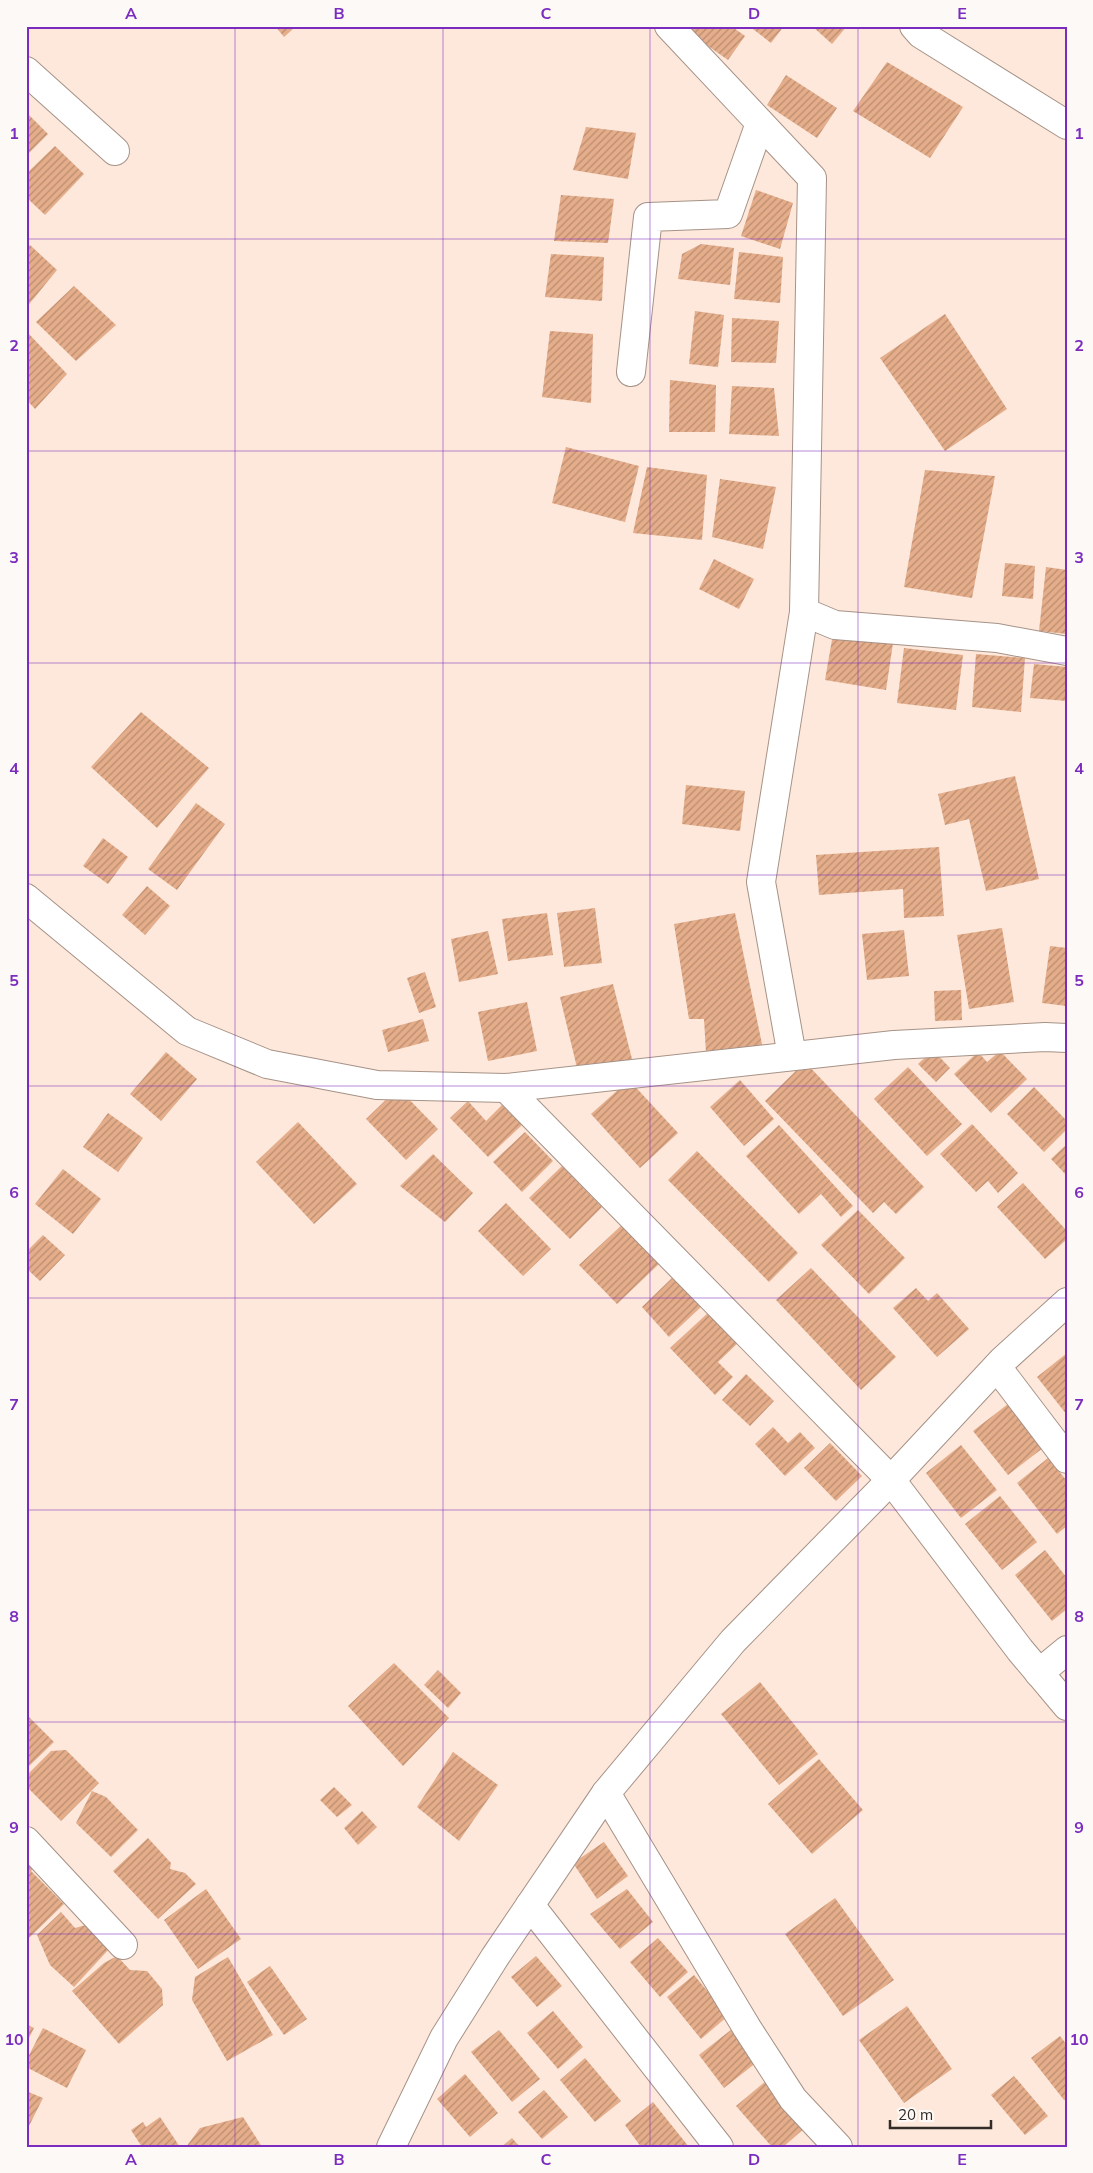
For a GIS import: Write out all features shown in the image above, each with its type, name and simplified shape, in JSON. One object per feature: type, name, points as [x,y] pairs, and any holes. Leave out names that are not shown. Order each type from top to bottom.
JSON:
[{"type":"street","points":[[914,26],[921,34],[1067,125]]},
{"type":"street","points":[[673,28],[812,178],[804,612],[761,882],[792,1056]]},
{"type":"street","points":[[26,71],[115,151]]},
{"type":"street","points":[[631,372],[648,217],[728,214],[760,123]]},
{"type":"street","points":[[804,612],[835,625],[997,638],[1067,651]]},
{"type":"street","points":[[26,898],[187,1031],[267,1064],[377,1085],[506,1088],[894,1045],[1045,1037],[1067,1038]]},
{"type":"street","points":[[506,1088],[891,1480],[1067,1706]]},
{"type":"street","points":[[391,2147],[444,2038],[530,1905],[606,1793],[733,1641],[891,1480],[997,1367],[1067,1302]]},
{"type":"street","points":[[997,1367],[1067,1459]]},
{"type":"street","points":[[1039,1672],[1067,1650]]},
{"type":"street","points":[[606,1793],[746,2028],[793,2100],[838,2147]]},
{"type":"street","points":[[26,1841],[124,1946]]},
{"type":"street","points":[[530,1905],[719,2147]]},
{"type":"building","points":[[275,26],[296,26],[284,37]]},
{"type":"building","points":[[686,26],[731,26],[745,36],[728,60],[684,29]]},
{"type":"building","points":[[749,26],[784,26],[771,43]]},
{"type":"building","points":[[812,26],[847,26],[832,44]]},
{"type":"building","points":[[887,62],[963,107],[930,158],[853,111]]},
{"type":"building","points":[[786,75],[837,108],[817,138],[767,105]]},
{"type":"building","points":[[26,112],[48,134],[26,156]]},
{"type":"building","points":[[586,127],[636,133],[628,179],[573,170]]},
{"type":"building","points":[[55,146],[84,174],[45,215],[26,197],[26,174]]},
{"type":"building","points":[[756,190],[793,203],[780,249],[741,236]]},
{"type":"building","points":[[561,195],[614,199],[608,243],[554,241]]},
{"type":"building","points":[[701,244],[734,248],[730,285],[678,279],[682,254]]},
{"type":"building","points":[[30,245],[57,270],[26,308],[26,248]]},
{"type":"building","points":[[739,252],[783,257],[780,303],[734,299]]},
{"type":"building","points":[[551,254],[604,257],[602,301],[545,297]]},
{"type":"building","points":[[74,286],[116,325],[76,361],[36,322]]},
{"type":"building","points":[[695,311],[724,315],[718,367],[689,364]]},
{"type":"building","points":[[945,314],[1007,409],[945,451],[880,358]]},
{"type":"building","points":[[732,318],[779,321],[776,363],[731,362]]},
{"type":"building","points":[[550,331],[593,334],[591,403],[542,397]]},
{"type":"building","points":[[29,334],[67,374],[35,409],[26,399],[26,337]]},
{"type":"building","points":[[670,380],[716,385],[715,432],[669,432]]},
{"type":"building","points":[[732,386],[774,388],[779,436],[729,434]]},
{"type":"building","points":[[566,447],[639,466],[625,522],[552,503]]},
{"type":"building","points":[[647,467],[707,475],[702,540],[633,533]]},
{"type":"building","points":[[925,470],[995,476],[972,598],[904,587]]},
{"type":"building","points":[[720,479],[776,487],[763,549],[712,537]]},
{"type":"building","points":[[714,559],[754,579],[739,609],[699,589]]},
{"type":"building","points":[[1005,563],[1035,566],[1033,599],[1002,596]]},
{"type":"building","points":[[1046,567],[1067,570],[1067,634],[1039,631]]},
{"type":"building","points":[[833,634],[893,643],[886,690],[825,680]]},
{"type":"building","points":[[904,648],[963,655],[956,710],[897,703]]},
{"type":"building","points":[[976,654],[1025,658],[1021,712],[972,707]]},
{"type":"building","points":[[1034,664],[1067,667],[1067,701],[1030,698]]},
{"type":"building","points":[[141,712],[209,768],[157,828],[91,767]]},
{"type":"building","points":[[1015,776],[1039,879],[986,891],[969,819],[945,825],[938,794]]},
{"type":"building","points":[[686,785],[745,791],[740,831],[682,824]]},
{"type":"building","points":[[196,803],[225,824],[177,890],[148,869]]},
{"type":"building","points":[[103,838],[128,857],[108,884],[83,866]]},
{"type":"building","points":[[939,847],[944,916],[904,918],[903,889],[819,895],[816,855]]},
{"type":"building","points":[[147,886],[170,906],[145,935],[122,915]]},
{"type":"building","points":[[595,908],[602,963],[564,967],[557,913]]},
{"type":"building","points":[[547,913],[553,955],[508,961],[502,919]]},
{"type":"building","points":[[735,913],[763,1049],[706,1053],[704,1019],[689,1019],[674,924]]},
{"type":"building","points":[[1002,928],[1014,1002],[969,1009],[957,935]]},
{"type":"building","points":[[904,930],[909,976],[867,980],[862,934]]},
{"type":"building","points":[[488,931],[498,974],[459,982],[451,939]]},
{"type":"building","points":[[1050,946],[1067,948],[1067,1006],[1042,1003]]},
{"type":"building","points":[[425,972],[436,1007],[419,1013],[407,978]]},
{"type":"building","points":[[613,984],[632,1059],[578,1072],[560,997]]},
{"type":"building","points":[[961,990],[962,1020],[935,1021],[934,991]]},
{"type":"building","points":[[527,1002],[537,1051],[488,1061],[478,1012]]},
{"type":"building","points":[[423,1019],[429,1041],[388,1052],[382,1030]]},
{"type":"building","points":[[933,1050],[950,1068],[936,1082],[918,1064]]},
{"type":"building","points":[[1000,1051],[1027,1079],[991,1113],[954,1074],[978,1052],[987,1062]]},
{"type":"building","points":[[166,1052],[197,1079],[161,1121],[130,1094]]},
{"type":"building","points":[[805,1062],[924,1187],[896,1214],[884,1202],[873,1213],[765,1101]]},
{"type":"building","points":[[908,1067],[962,1124],[927,1156],[874,1099]]},
{"type":"building","points":[[629,1080],[678,1133],[640,1168],[591,1114]]},
{"type":"building","points":[[740,1080],[774,1119],[744,1146],[710,1107]]},
{"type":"building","points":[[1034,1087],[1067,1121],[1067,1129],[1044,1152],[1007,1114]]},
{"type":"building","points":[[398,1088],[438,1129],[406,1160],[366,1119]]},
{"type":"building","points":[[468,1101],[486,1121],[502,1105],[522,1125],[488,1157],[450,1118]]},
{"type":"building","points":[[108,1113],[143,1138],[118,1172],[83,1147]]},
{"type":"building","points":[[298,1122],[357,1184],[314,1224],[256,1162]]},
{"type":"building","points":[[972,1124],[1018,1173],[998,1193],[988,1181],[976,1192],[940,1154]]},
{"type":"building","points":[[779,1125],[853,1206],[841,1217],[821,1194],[799,1214],[746,1156]]},
{"type":"building","points":[[525,1132],[553,1161],[522,1192],[493,1162]]},
{"type":"building","points":[[1067,1144],[1067,1176],[1051,1159]]},
{"type":"building","points":[[697,1151],[798,1253],[769,1282],[668,1180]]},
{"type":"building","points":[[433,1154],[473,1193],[445,1222],[400,1186]]},
{"type":"building","points":[[562,1166],[602,1207],[570,1239],[529,1198]]},
{"type":"building","points":[[63,1169],[101,1199],[73,1234],[35,1204]]},
{"type":"building","points":[[1023,1183],[1067,1231],[1067,1239],[1045,1259],[997,1207]]},
{"type":"building","points":[[506,1203],[551,1249],[523,1276],[478,1231]]},
{"type":"building","points":[[858,1210],[905,1258],[869,1294],[821,1245]]},
{"type":"building","points":[[624,1223],[661,1262],[617,1304],[579,1265]]},
{"type":"building","points":[[43,1235],[65,1255],[40,1281],[26,1268],[26,1252]]},
{"type":"building","points":[[811,1268],[896,1357],[861,1390],[776,1300]]},
{"type":"building","points":[[674,1276],[702,1306],[669,1337],[642,1307]]},
{"type":"building","points":[[916,1288],[928,1301],[937,1293],[969,1329],[937,1357],[893,1308]]},
{"type":"building","points":[[710,1311],[739,1342],[718,1362],[733,1377],[715,1395],[670,1348]]},
{"type":"building","points":[[1067,1353],[1067,1415],[1037,1377]]},
{"type":"building","points":[[746,1374],[774,1401],[750,1426],[722,1400]]},
{"type":"building","points":[[1008,1404],[1043,1448],[1008,1475],[973,1431]]},
{"type":"building","points":[[773,1427],[788,1443],[800,1432],[815,1448],[785,1476],[755,1444]]},
{"type":"building","points":[[830,1443],[862,1476],[836,1501],[804,1468]]},
{"type":"building","points":[[961,1445],[997,1490],[961,1518],[926,1473]]},
{"type":"building","points":[[1048,1458],[1067,1481],[1067,1526],[1057,1534],[1017,1483]]},
{"type":"building","points":[[1000,1496],[1037,1542],[1002,1570],[965,1524]]},
{"type":"building","points":[[1045,1550],[1067,1578],[1067,1609],[1052,1621],[1015,1575]]},
{"type":"building","points":[[394,1663],[449,1718],[403,1766],[348,1706]]},
{"type":"building","points":[[438,1670],[461,1693],[448,1708],[424,1685]]},
{"type":"building","points":[[760,1682],[818,1754],[779,1785],[721,1714]]},
{"type":"building","points":[[26,1714],[54,1742],[26,1769]]},
{"type":"building","points":[[66,1750],[99,1783],[61,1821],[26,1786],[26,1776],[51,1751]]},
{"type":"building","points":[[453,1752],[498,1785],[459,1841],[417,1807]]},
{"type":"building","points":[[819,1759],[863,1810],[812,1854],[768,1804]]},
{"type":"building","points":[[334,1787],[352,1805],[337,1817],[320,1800]]},
{"type":"building","points":[[92,1791],[106,1797],[138,1830],[111,1857],[76,1823]]},
{"type":"building","points":[[362,1811],[377,1827],[358,1845],[344,1828]]},
{"type":"building","points":[[148,1838],[171,1863],[170,1869],[185,1873],[196,1884],[158,1919],[113,1871]]},
{"type":"building","points":[[604,1842],[628,1876],[597,1899],[573,1863]]},
{"type":"building","points":[[26,1856],[36,1866],[31,1871],[64,1904],[29,1938],[26,1935]]},
{"type":"building","points":[[206,1889],[241,1939],[198,1969],[164,1920]]},
{"type":"building","points":[[627,1889],[653,1922],[620,1949],[590,1914]]},
{"type":"building","points":[[835,1898],[894,1980],[843,2016],[785,1934]]},
{"type":"building","points":[[61,1912],[75,1928],[93,1923],[110,1948],[74,1987],[50,1965],[37,1935]]},
{"type":"building","points":[[658,1938],[688,1972],[660,1997],[630,1962]]},
{"type":"building","points":[[117,1956],[130,1970],[147,1971],[162,1989],[163,2005],[119,2044],[72,1991],[104,1963]]},
{"type":"building","points":[[536,1956],[562,1986],[537,2007],[511,1977]]},
{"type":"building","points":[[228,1957],[273,2035],[227,2061],[192,2000],[195,1977]]},
{"type":"building","points":[[270,1966],[307,2019],[284,2035],[247,1982]]},
{"type":"building","points":[[694,1975],[728,2016],[701,2039],[667,1997]]},
{"type":"building","points":[[907,2006],[952,2069],[904,2103],[859,2040]]},
{"type":"building","points":[[553,2011],[583,2047],[558,2069],[527,2033]]},
{"type":"building","points":[[26,2024],[34,2028],[26,2044]]},
{"type":"building","points":[[43,2028],[86,2050],[67,2088],[26,2067],[26,2061]]},
{"type":"building","points":[[732,2029],[757,2062],[724,2088],[699,2055]]},
{"type":"building","points":[[499,2030],[540,2079],[512,2102],[471,2052]]},
{"type":"building","points":[[1060,2036],[1067,2045],[1067,2098],[1064,2100],[1031,2058]]},
{"type":"building","points":[[585,2058],[621,2101],[595,2122],[560,2080]]},
{"type":"building","points":[[465,2074],[498,2113],[470,2137],[437,2099]]},
{"type":"building","points":[[1014,2076],[1048,2116],[1025,2135],[991,2095]]},
{"type":"building","points":[[767,2080],[806,2127],[783,2147],[772,2147],[736,2106]]},
{"type":"building","points":[[544,2090],[568,2117],[542,2139],[518,2112]]},
{"type":"building","points":[[26,2091],[43,2098],[26,2132]]},
{"type":"building","points":[[653,2102],[689,2147],[641,2147],[625,2125]]},
{"type":"building","points":[[160,2117],[180,2147],[142,2147],[131,2130],[143,2122],[146,2127]]},
{"type":"building","points":[[243,2117],[262,2147],[186,2147],[200,2128]]},
{"type":"building","points":[[512,2138],[520,2147],[501,2147]]}]
